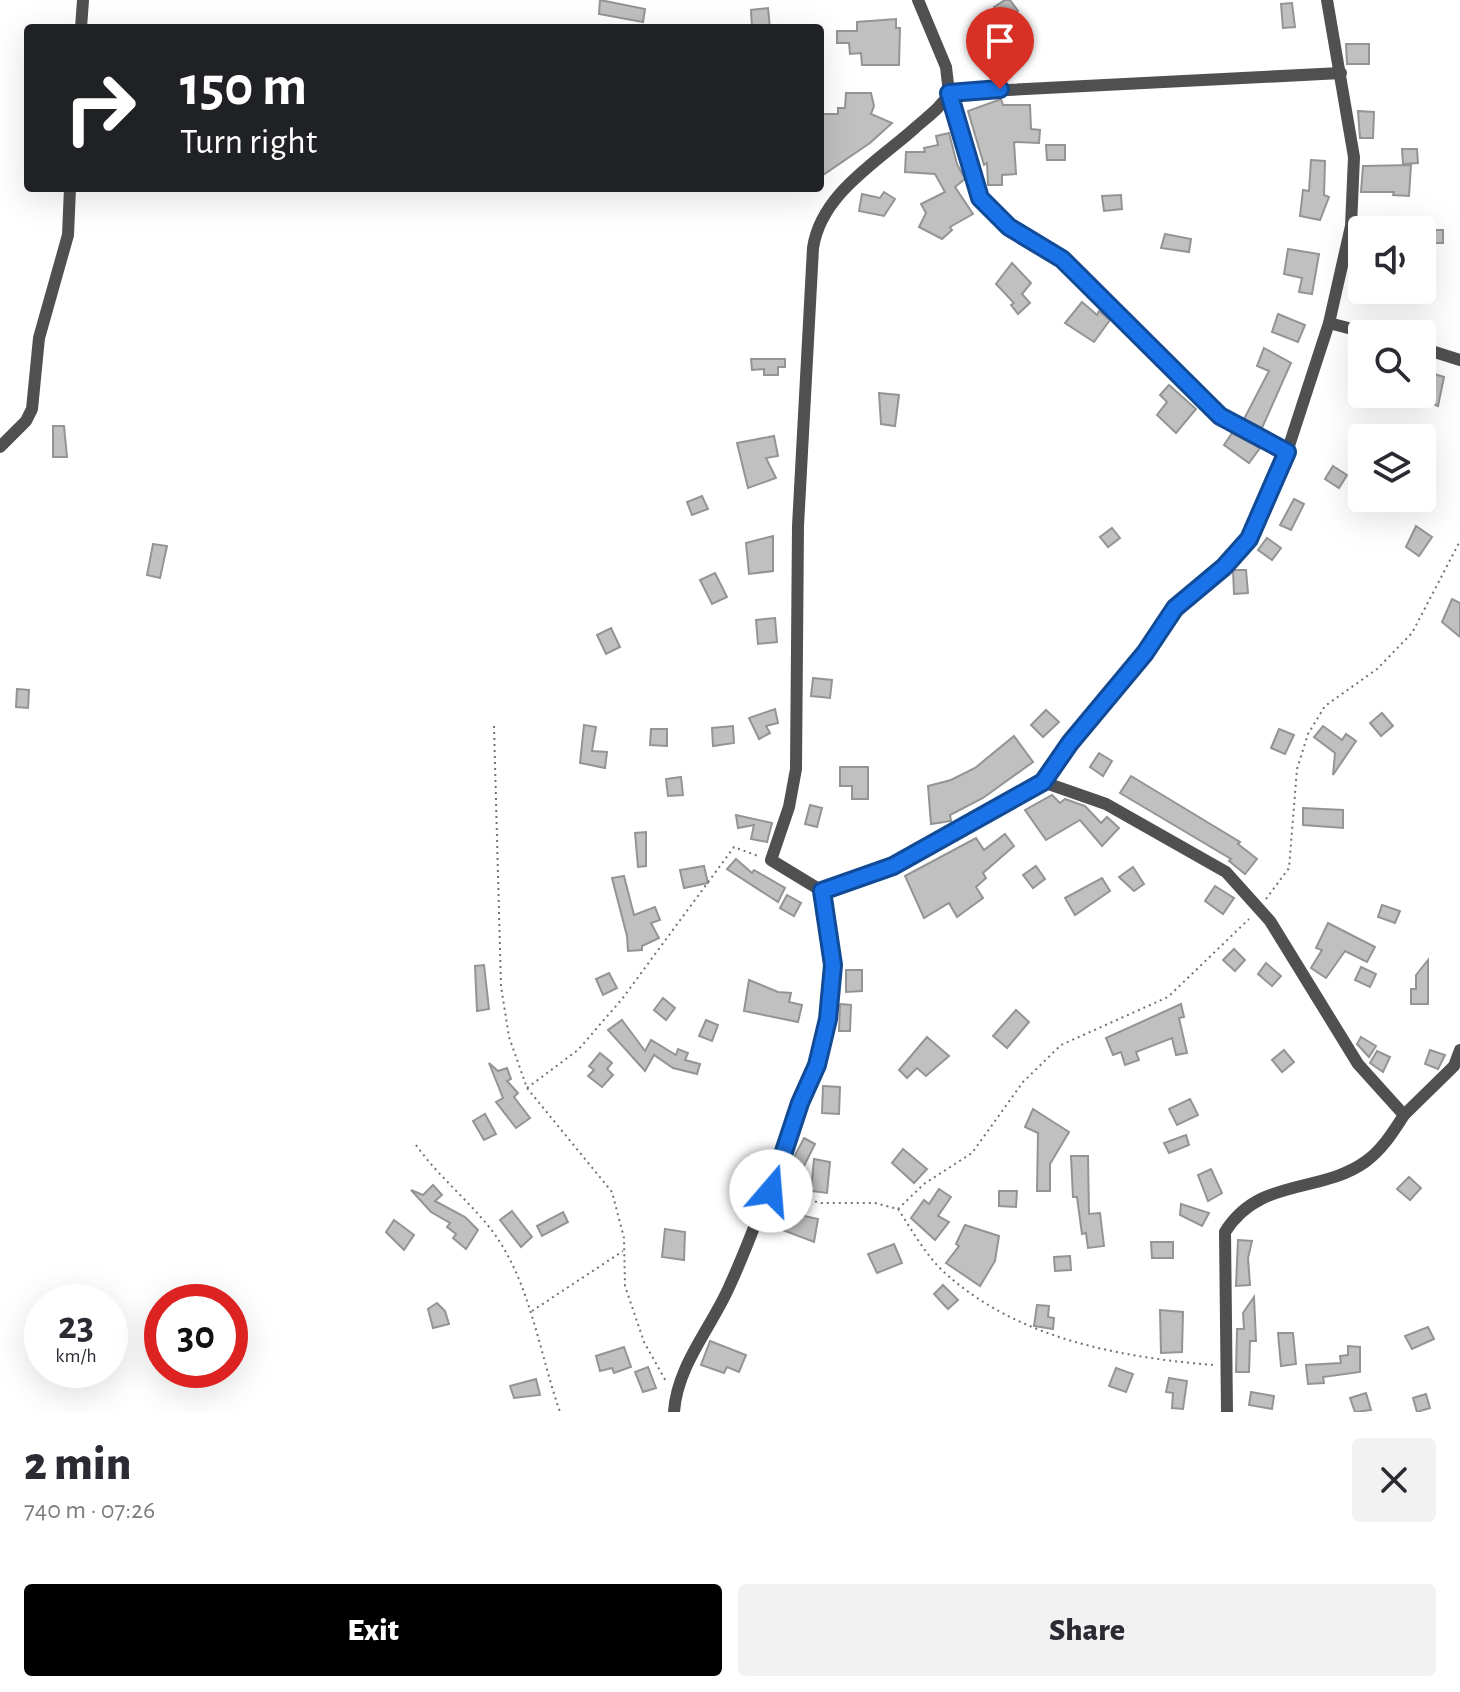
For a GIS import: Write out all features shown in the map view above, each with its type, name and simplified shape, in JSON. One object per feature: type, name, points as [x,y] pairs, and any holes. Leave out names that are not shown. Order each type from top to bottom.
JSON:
[{"type":"street","points":[[81,24],[83,0]]},
{"type":"street","points":[[918,0],[946,67],[949,93],[980,198],[1009,227],[1062,259],[1220,416],[1287,452]]},
{"type":"street","points":[[822,891],[893,866],[1043,782],[1070,743],[1145,653],[1175,608],[1224,567],[1249,539],[1287,452],[1329,323],[1347,253],[1355,193],[1354,157],[1327,0]]},
{"type":"street","points":[[822,891],[771,860],[789,807],[796,769],[798,526],[816,229],[832,201],[931,115],[949,93],[1341,73]]},
{"type":"street","points":[[0,447],[26,421],[32,409],[39,338],[68,235],[70,192]]},
{"type":"street","points":[[1329,323],[1348,328]]},
{"type":"street","points":[[1436,352],[1460,360]]},
{"type":"street","points":[[1043,782],[1106,804],[1226,872],[1259,908],[1358,1064],[1404,1115]]},
{"type":"street","points":[[674,1405],[685,1370],[730,1286],[754,1223],[771,1191],[800,1103],[817,1065],[828,1019],[833,965],[822,891]]},
{"type":"street","points":[[1227,1412],[1223,1253],[1225,1232],[1234,1217],[1258,1198],[1364,1164],[1387,1141],[1404,1115],[1454,1066],[1460,1050]]},
{"type":"path","points":[[898,1209],[924,1184],[972,1153],[1023,1082],[1061,1045],[1168,997],[1259,908],[1289,868],[1297,769],[1308,734],[1325,706],[1377,669],[1412,633],[1460,541]]},
{"type":"path","points":[[494,726],[501,986],[509,1037],[527,1088],[612,1192],[624,1250],[625,1286],[644,1342],[674,1405]]},
{"type":"path","points":[[527,1088],[578,1050],[622,999],[734,847],[771,860]]},
{"type":"path","points":[[416,1145],[434,1170],[490,1229],[507,1257],[529,1312],[560,1412]]},
{"type":"path","points":[[771,1191],[821,1203],[875,1203],[898,1209],[944,1272],[1003,1317],[1139,1359],[1226,1366]]},
{"type":"path","points":[[529,1312],[624,1250]]},
{"type":"building","points":[[600,0],[645,9],[643,22],[599,14]]},
{"type":"building","points":[[1010,0],[1018,11],[1004,21],[994,7]]},
{"type":"building","points":[[1292,3],[1295,27],[1283,28],[1281,4]]},
{"type":"building","points":[[768,8],[770,24],[752,24],[751,10]]},
{"type":"building","points":[[896,19],[896,28],[900,28],[899,65],[862,65],[861,53],[850,54],[849,43],[837,43],[837,31],[857,31],[857,22]]},
{"type":"building","points":[[1346,44],[1369,44],[1369,64],[1347,64]]},
{"type":"building","points":[[846,93],[871,93],[874,106],[871,114],[892,123],[870,143],[824,174],[824,114],[838,114],[838,108],[845,108]]},
{"type":"building","points":[[1001,99],[1003,105],[1030,105],[1031,129],[1040,130],[1039,143],[1014,142],[1016,174],[1002,175],[1002,185],[988,185],[987,163],[984,165],[968,111]]},
{"type":"building","points":[[1358,111],[1374,112],[1373,138],[1360,138]]},
{"type":"building","points":[[949,133],[957,164],[965,179],[955,187],[973,214],[950,227],[952,230],[942,239],[919,227],[926,213],[921,204],[945,192],[935,174],[905,172],[906,152],[925,152],[924,148],[938,145],[936,136]]},
{"type":"building","points":[[1046,145],[1065,145],[1065,160],[1047,160]]},
{"type":"building","points":[[1402,149],[1417,149],[1418,163],[1403,164]]},
{"type":"building","points":[[1311,160],[1325,161],[1324,195],[1329,197],[1320,220],[1300,216],[1303,190],[1309,191]]},
{"type":"building","points":[[1411,165],[1409,196],[1393,195],[1394,192],[1361,192],[1363,166]]},
{"type":"building","points":[[884,192],[895,199],[884,216],[859,211],[862,194],[880,198]]},
{"type":"building","points":[[1121,195],[1122,209],[1104,211],[1102,196]]},
{"type":"building","points":[[1436,230],[1443,230],[1443,243],[1436,243]]},
{"type":"building","points":[[1165,234],[1191,239],[1189,252],[1161,248]]},
{"type":"building","points":[[1288,249],[1319,254],[1312,294],[1299,292],[1302,278],[1284,274]]},
{"type":"building","points":[[1012,263],[1031,283],[1022,294],[1030,303],[1018,314],[1011,305],[1014,303],[996,284]]},
{"type":"building","points":[[1082,302],[1097,315],[1099,311],[1110,320],[1094,342],[1065,323]]},
{"type":"building","points":[[1278,314],[1305,325],[1298,342],[1272,332]]},
{"type":"building","points":[[1264,348],[1291,363],[1262,428],[1244,419],[1269,371],[1257,366]]},
{"type":"building","points":[[751,359],[785,359],[785,367],[778,367],[778,375],[764,375],[764,369],[752,370]]},
{"type":"building","points":[[1436,374],[1444,377],[1436,405]]},
{"type":"building","points":[[1169,385],[1196,409],[1176,433],[1157,415],[1167,402],[1160,395]]},
{"type":"building","points":[[879,393],[899,395],[895,426],[881,424]]},
{"type":"building","points":[[53,426],[64,426],[67,457],[53,457]]},
{"type":"building","points":[[1232,433],[1260,448],[1249,463],[1224,445]]},
{"type":"building","points":[[774,436],[778,456],[766,458],[776,478],[748,488],[737,443]]},
{"type":"building","points":[[1333,466],[1347,475],[1339,488],[1325,479]]},
{"type":"building","points":[[702,496],[708,509],[692,515],[687,502]]},
{"type":"building","points":[[1294,499],[1304,504],[1291,530],[1280,525]]},
{"type":"building","points":[[1416,526],[1432,537],[1419,556],[1406,547]]},
{"type":"building","points":[[1112,528],[1120,538],[1108,547],[1100,537]]},
{"type":"building","points":[[773,536],[773,571],[749,574],[746,543]]},
{"type":"building","points":[[1267,538],[1281,548],[1272,560],[1258,550]]},
{"type":"building","points":[[153,544],[167,546],[160,578],[147,575]]},
{"type":"building","points":[[1233,570],[1246,570],[1248,593],[1234,594]]},
{"type":"building","points":[[715,573],[727,597],[712,604],[700,580]]},
{"type":"building","points":[[1452,599],[1460,603],[1460,637],[1442,622]]},
{"type":"building","points":[[775,618],[777,642],[758,644],[756,620]]},
{"type":"building","points":[[611,628],[620,647],[606,654],[597,635]]},
{"type":"building","points":[[813,678],[832,680],[830,698],[811,696]]},
{"type":"building","points":[[17,689],[29,690],[28,708],[16,707]]},
{"type":"building","points":[[775,709],[778,723],[766,726],[770,733],[759,739],[749,718]]},
{"type":"building","points":[[1046,710],[1059,722],[1043,737],[1031,725]]},
{"type":"building","points":[[1382,713],[1393,726],[1381,736],[1370,723]]},
{"type":"building","points":[[584,725],[596,727],[592,751],[607,752],[605,768],[580,763]]},
{"type":"building","points":[[733,726],[734,743],[713,746],[712,728]]},
{"type":"building","points":[[1323,726],[1342,740],[1346,734],[1356,741],[1333,775],[1335,753],[1314,737]]},
{"type":"building","points":[[651,729],[667,729],[667,746],[650,745]]},
{"type":"building","points":[[1279,729],[1294,735],[1285,754],[1271,748]]},
{"type":"building","points":[[1014,736],[1033,762],[983,798],[950,815],[951,821],[931,824],[928,786],[951,780],[975,768]]},
{"type":"building","points":[[1099,753],[1112,761],[1103,776],[1090,767]]},
{"type":"building","points":[[840,767],[868,767],[868,799],[852,799],[852,786],[840,786]]},
{"type":"building","points":[[1131,776],[1240,842],[1238,844],[1257,859],[1245,874],[1229,861],[1231,859],[1120,793]]},
{"type":"building","points":[[681,777],[683,795],[668,796],[666,779]]},
{"type":"building","points":[[1052,795],[1060,803],[1065,799],[1085,806],[1101,823],[1107,817],[1119,828],[1102,846],[1080,820],[1046,840],[1025,810]]},
{"type":"building","points":[[810,805],[822,808],[817,827],[805,824]]},
{"type":"building","points":[[1303,808],[1343,810],[1343,828],[1303,825]]},
{"type":"building","points":[[736,815],[772,823],[767,842],[751,839],[754,825],[738,828]]},
{"type":"building","points":[[646,832],[646,866],[638,867],[635,833]]},
{"type":"building","points":[[1005,834],[1014,846],[983,873],[986,878],[976,887],[983,898],[957,917],[949,903],[924,918],[905,876],[976,838],[984,850]]},
{"type":"building","points":[[736,859],[752,873],[754,870],[785,888],[778,902],[727,869]]},
{"type":"building","points":[[704,866],[708,883],[684,888],[680,870]]},
{"type":"building","points":[[1036,866],[1045,879],[1033,888],[1023,875]]},
{"type":"building","points":[[1133,867],[1144,884],[1134,891],[1119,877]]},
{"type":"building","points":[[624,876],[634,915],[655,907],[660,920],[651,923],[659,938],[642,946],[642,950],[628,951],[612,878]]},
{"type":"building","points":[[1102,878],[1110,891],[1075,915],[1065,898]]},
{"type":"building","points":[[1215,886],[1234,898],[1223,914],[1205,901]]},
{"type":"building","points":[[787,895],[801,903],[794,916],[780,908]]},
{"type":"building","points":[[1382,905],[1400,911],[1395,923],[1378,917]]},
{"type":"building","points":[[1328,923],[1375,947],[1367,962],[1345,951],[1326,978],[1311,968],[1322,950],[1316,948]]},
{"type":"building","points":[[1234,949],[1245,960],[1235,971],[1223,960]]},
{"type":"building","points":[[1428,960],[1428,1004],[1411,1004],[1411,989],[1416,989],[1416,975]]},
{"type":"building","points":[[1266,963],[1281,976],[1272,986],[1258,974]]},
{"type":"building","points":[[484,965],[489,1009],[477,1011],[475,966]]},
{"type":"building","points":[[1361,967],[1376,974],[1370,987],[1355,980]]},
{"type":"building","points":[[846,970],[862,970],[862,991],[846,992]]},
{"type":"building","points":[[609,973],[617,988],[603,995],[596,979]]},
{"type":"building","points":[[749,980],[778,992],[791,993],[789,1002],[802,1005],[798,1022],[744,1011]]},
{"type":"building","points":[[663,998],[675,1008],[666,1020],[654,1010]]},
{"type":"building","points":[[840,1004],[851,1005],[850,1031],[839,1031]]},
{"type":"building","points":[[1181,1004],[1184,1017],[1179,1018],[1187,1053],[1176,1055],[1172,1038],[1136,1052],[1139,1060],[1125,1065],[1121,1052],[1113,1055],[1106,1038]]},
{"type":"building","points":[[1016,1010],[1029,1022],[1007,1048],[993,1036]]},
{"type":"building","points":[[622,1020],[645,1051],[651,1040],[676,1055],[678,1049],[688,1053],[685,1060],[700,1064],[697,1074],[673,1068],[654,1055],[645,1071],[608,1030]]},
{"type":"building","points":[[706,1020],[718,1025],[712,1041],[699,1036]]},
{"type":"building","points":[[927,1037],[949,1056],[926,1076],[917,1068],[907,1078],[899,1070]]},
{"type":"building","points":[[1361,1037],[1376,1046],[1369,1057],[1357,1044]]},
{"type":"building","points":[[1284,1050],[1294,1062],[1282,1072],[1272,1060]]},
{"type":"building","points":[[1430,1050],[1445,1055],[1438,1069],[1425,1064]]},
{"type":"building","points":[[1377,1051],[1390,1057],[1383,1072],[1370,1063]]},
{"type":"building","points":[[600,1053],[612,1063],[607,1069],[613,1075],[602,1087],[588,1076],[594,1070],[589,1066]]},
{"type":"building","points":[[489,1063],[498,1071],[507,1068],[511,1079],[507,1081],[518,1093],[514,1097],[530,1118],[516,1128],[496,1102],[503,1098]]},
{"type":"building","points":[[823,1086],[840,1087],[839,1114],[822,1113]]},
{"type":"building","points":[[1190,1099],[1198,1115],[1177,1125],[1169,1109]]},
{"type":"building","points":[[1033,1109],[1069,1132],[1050,1164],[1050,1191],[1037,1191],[1038,1133],[1025,1127]]},
{"type":"building","points":[[485,1114],[496,1134],[484,1140],[473,1121]]},
{"type":"building","points":[[1186,1135],[1189,1145],[1169,1153],[1164,1143]]},
{"type":"building","points":[[804,1138],[815,1144],[793,1188],[781,1182]]},
{"type":"building","points":[[903,1149],[927,1169],[914,1183],[892,1163]]},
{"type":"building","points":[[1071,1156],[1088,1156],[1089,1214],[1100,1213],[1104,1246],[1088,1248],[1086,1233],[1082,1234],[1077,1197],[1073,1197]]},
{"type":"building","points":[[814,1159],[830,1162],[827,1193],[811,1191]]},
{"type":"building","points":[[1211,1169],[1222,1193],[1208,1201],[1198,1175]]},
{"type":"building","points":[[1409,1177],[1421,1188],[1410,1200],[1397,1189]]},
{"type":"building","points":[[433,1185],[442,1195],[435,1201],[465,1217],[478,1230],[466,1249],[453,1238],[456,1234],[447,1227],[450,1223],[431,1212],[411,1190],[423,1195]]},
{"type":"building","points":[[939,1189],[951,1197],[938,1216],[949,1222],[935,1240],[911,1218],[924,1200],[929,1204]]},
{"type":"building","points":[[999,1191],[1017,1191],[1016,1207],[999,1206]]},
{"type":"building","points":[[1181,1204],[1209,1213],[1202,1226],[1180,1215]]},
{"type":"building","points":[[512,1211],[532,1237],[521,1247],[500,1220]]},
{"type":"building","points":[[782,1211],[818,1219],[814,1242],[777,1228]]},
{"type":"building","points":[[563,1212],[568,1222],[542,1236],[537,1226]]},
{"type":"building","points":[[394,1220],[414,1235],[404,1250],[386,1232]]},
{"type":"building","points":[[965,1225],[999,1236],[995,1261],[980,1286],[946,1263],[959,1246],[956,1244]]},
{"type":"building","points":[[665,1229],[685,1232],[684,1260],[662,1257]]},
{"type":"building","points":[[1238,1240],[1252,1241],[1248,1258],[1250,1285],[1236,1286]]},
{"type":"building","points":[[1151,1242],[1173,1242],[1173,1258],[1152,1258]]},
{"type":"building","points":[[894,1244],[902,1263],[877,1273],[868,1254]]},
{"type":"building","points":[[1070,1256],[1071,1270],[1055,1271],[1054,1257]]},
{"type":"building","points":[[943,1285],[958,1300],[948,1309],[934,1294]]},
{"type":"building","points":[[1254,1297],[1256,1341],[1250,1341],[1249,1372],[1236,1372],[1237,1329],[1244,1329],[1243,1313]]},
{"type":"building","points":[[437,1303],[445,1311],[449,1324],[433,1328],[428,1309]]},
{"type":"building","points":[[1037,1305],[1049,1306],[1048,1317],[1054,1318],[1053,1329],[1034,1326]]},
{"type":"building","points":[[1160,1310],[1183,1312],[1182,1352],[1161,1353]]},
{"type":"building","points":[[1428,1327],[1434,1339],[1412,1349],[1405,1336]]},
{"type":"building","points":[[1278,1333],[1293,1333],[1296,1364],[1281,1366]]},
{"type":"building","points":[[710,1341],[746,1355],[739,1372],[727,1367],[724,1373],[701,1365]]},
{"type":"building","points":[[1348,1346],[1360,1347],[1360,1372],[1323,1377],[1324,1383],[1308,1384],[1306,1365],[1341,1363],[1340,1356],[1348,1355]]},
{"type":"building","points":[[624,1347],[631,1367],[614,1373],[612,1368],[600,1371],[596,1356]]},
{"type":"building","points":[[648,1367],[656,1388],[643,1392],[635,1372]]},
{"type":"building","points":[[1116,1368],[1133,1374],[1126,1392],[1109,1386]]},
{"type":"building","points":[[1169,1378],[1187,1381],[1183,1409],[1172,1408],[1173,1393],[1166,1392]]},
{"type":"building","points":[[536,1379],[540,1395],[514,1398],[510,1386]]},
{"type":"building","points":[[1251,1392],[1274,1396],[1272,1409],[1249,1405]]},
{"type":"building","points":[[1366,1393],[1371,1410],[1355,1412],[1350,1398]]},
{"type":"building","points":[[1426,1394],[1430,1408],[1417,1412],[1413,1398]]},
{"type":"route","points":[[771,1191],[800,1103],[817,1065],[828,1019],[833,965],[822,891],[846,886],[893,866],[1043,782],[1070,743],[1145,653],[1175,608],[1224,567],[1249,539],[1287,452],[1220,416],[1062,259],[1009,227],[980,198],[949,93],[1000,89]]}]
